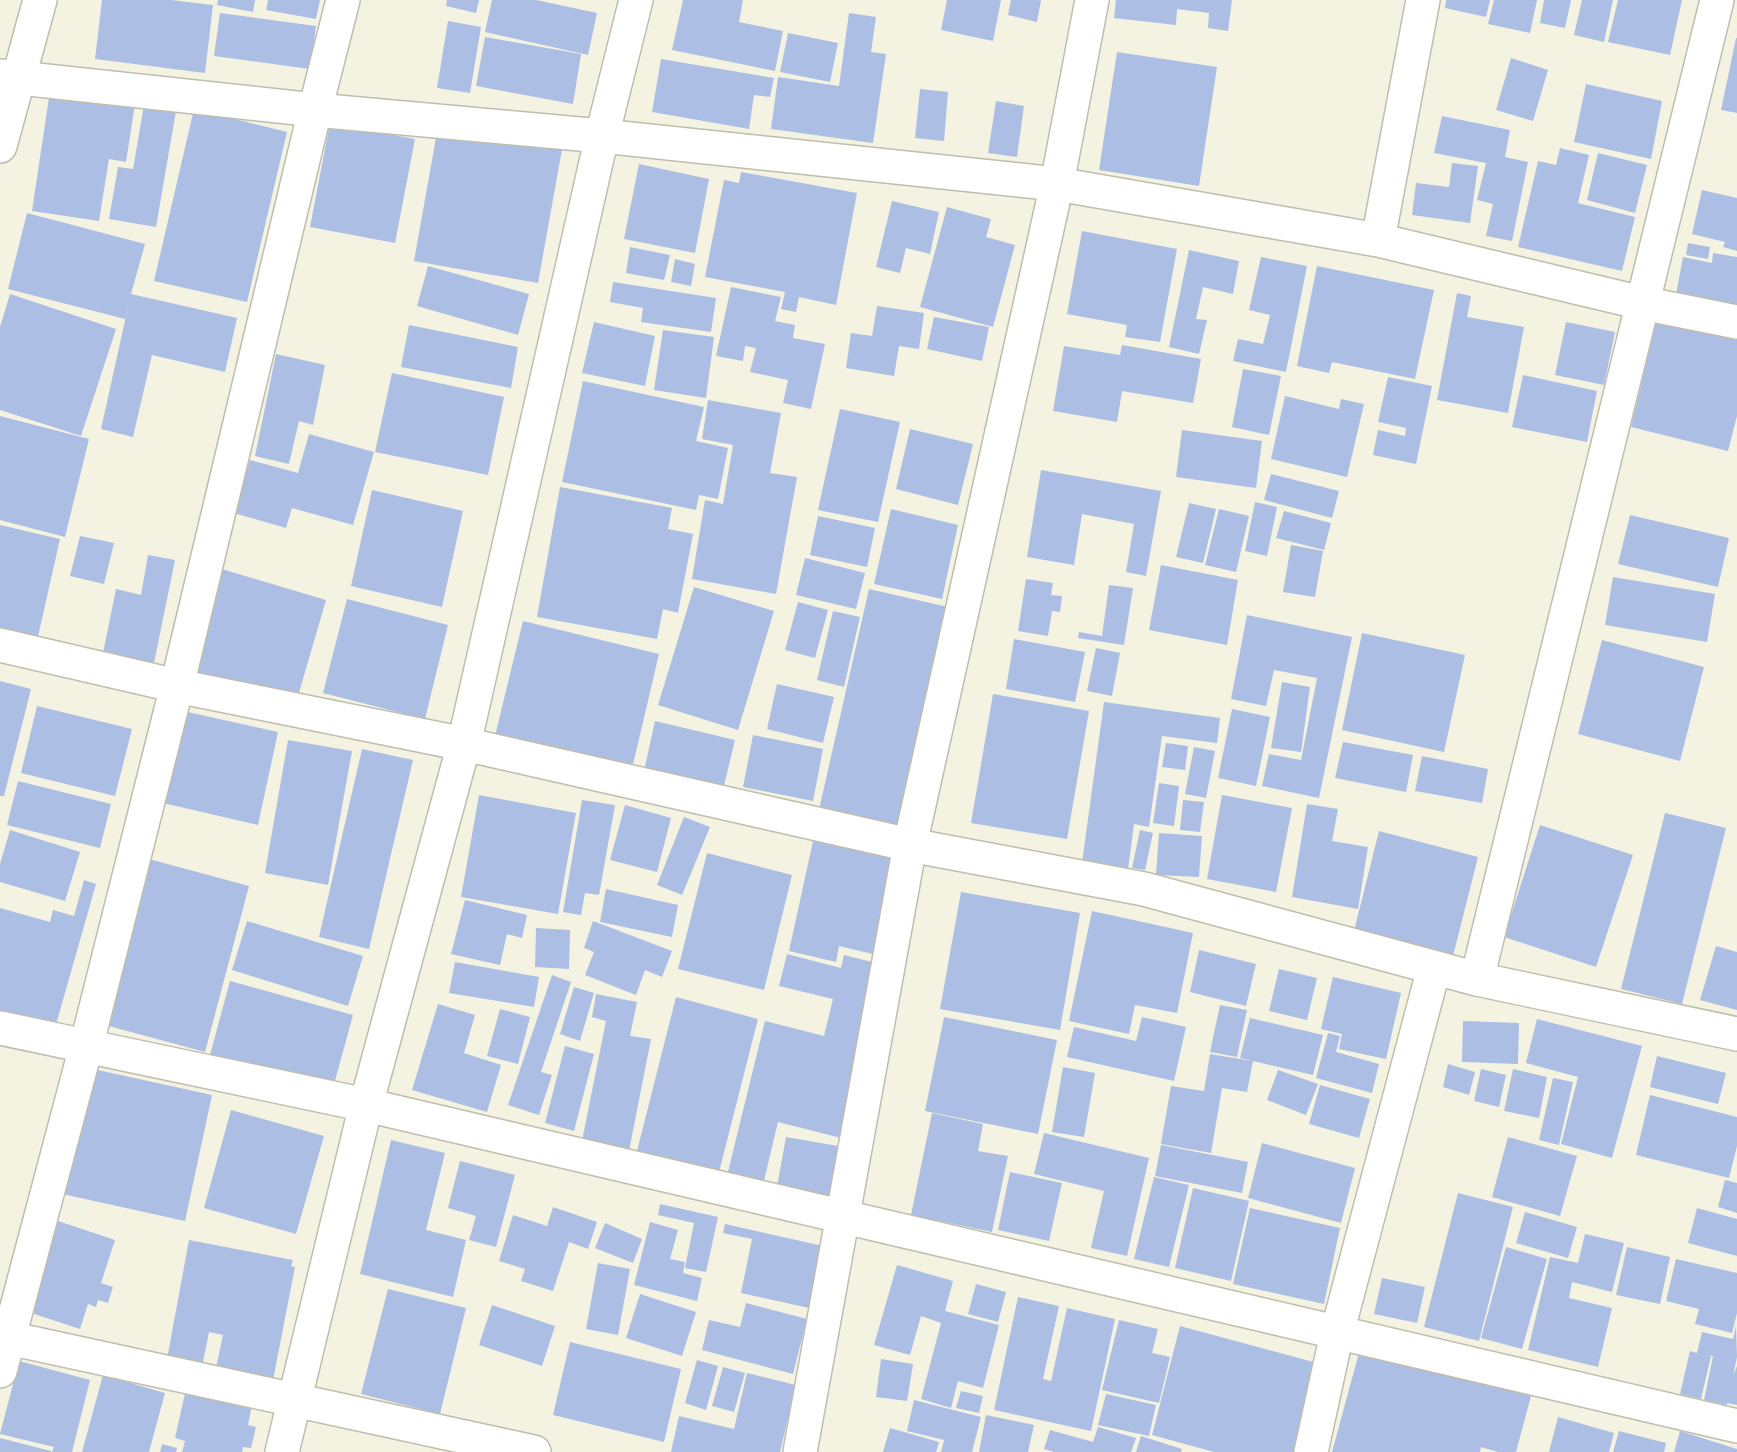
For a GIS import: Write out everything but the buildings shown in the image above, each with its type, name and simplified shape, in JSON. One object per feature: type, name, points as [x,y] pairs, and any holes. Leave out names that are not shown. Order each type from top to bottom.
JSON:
[{"type":"street","points":[[0,146],[9,77],[40,0]]},
{"type":"street","points":[[0,1371],[4,1337],[86,1047],[177,686],[343,0]]},
{"type":"street","points":[[282,1452],[366,1105],[464,744],[602,136],[636,0]]},
{"type":"street","points":[[800,1452],[910,845],[1057,184],[1092,0]]},
{"type":"street","points":[[1378,240],[1423,0]]},
{"type":"street","points":[[1477,979],[1717,0]]},
{"type":"street","points":[[9,77],[1057,184],[1378,240],[1642,303],[1737,322]]},
{"type":"street","points":[[0,645],[177,686],[464,744],[910,845],[1144,889],[1477,979],[1737,1034]]},
{"type":"street","points":[[1311,1452],[1338,1333],[1434,968]]},
{"type":"street","points":[[0,1028],[366,1105],[1737,1425]]},
{"type":"street","points":[[4,1337],[534,1452]]}]
